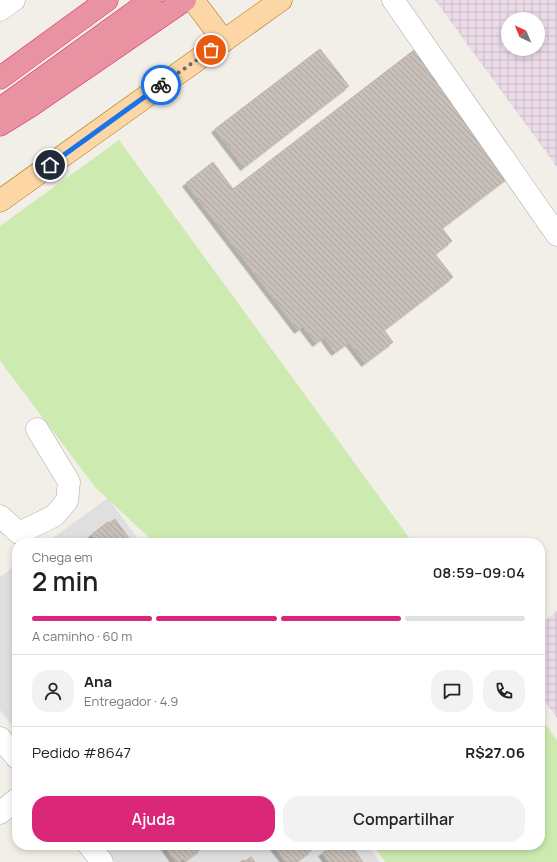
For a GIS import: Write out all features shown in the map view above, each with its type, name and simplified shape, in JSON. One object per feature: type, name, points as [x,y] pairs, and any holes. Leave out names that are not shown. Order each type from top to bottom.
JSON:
[{"type":"highway","points":[[0,78],[107,0]]},
{"type":"highway","points":[[0,108],[151,0]]},
{"type":"highway","points":[[0,124],[29,107],[185,0]]},
{"type":"main road","points":[[193,0],[224,41]]},
{"type":"main road","points":[[0,201],[281,0]]},
{"type":"street","points":[[0,10],[14,0]]},
{"type":"street","points":[[393,0],[557,235]]},
{"type":"street","points":[[0,516],[19,533],[54,516],[67,501],[69,482],[37,428]]},
{"type":"street","points":[[0,738],[12,752]]},
{"type":"street","points":[[0,813],[12,803]]},
{"type":"street","points":[[93,850],[102,862]]},
{"type":"shaded area","points":[[435,0],[557,0],[557,167]]},
{"type":"shaded area","points":[[108,498],[137,538],[53,538]]},
{"type":"shaded area","points":[[12,568],[12,726],[0,710],[0,577]]},
{"type":"shaded area","points":[[557,611],[557,718],[545,702],[545,620]]},
{"type":"shaded area","points":[[106,850],[372,850],[380,862],[115,862]]},
{"type":"green space","points":[[119,140],[409,538],[150,538],[95,487],[0,361],[0,226]]},
{"type":"green space","points":[[545,724],[557,740],[557,862],[385,862],[377,850],[545,850]]},
{"type":"building","points":[[418,47],[514,173],[442,228],[452,241],[435,254],[453,277],[384,330],[393,342],[365,363],[349,342],[335,352],[324,337],[316,343],[303,326],[298,330],[186,183],[213,162],[233,189]]},
{"type":"building","points":[[320,49],[349,86],[244,167],[215,129]]},
{"type":"building","points":[[115,519],[129,538],[94,538],[92,534],[108,522],[109,523]]},
{"type":"building","points":[[168,850],[200,850],[185,861],[183,859],[180,862],[176,862]]},
{"type":"building","points":[[277,850],[312,850],[296,862],[286,862]]},
{"type":"building","points":[[326,850],[355,850],[363,862],[329,862],[322,853]]},
{"type":"building","points":[[251,857],[255,862],[240,862],[243,860],[245,861]]},
{"type":"way so far","points":[[161,85],[211,50]]},
{"type":"route","points":[[50,165],[161,85]]}]
